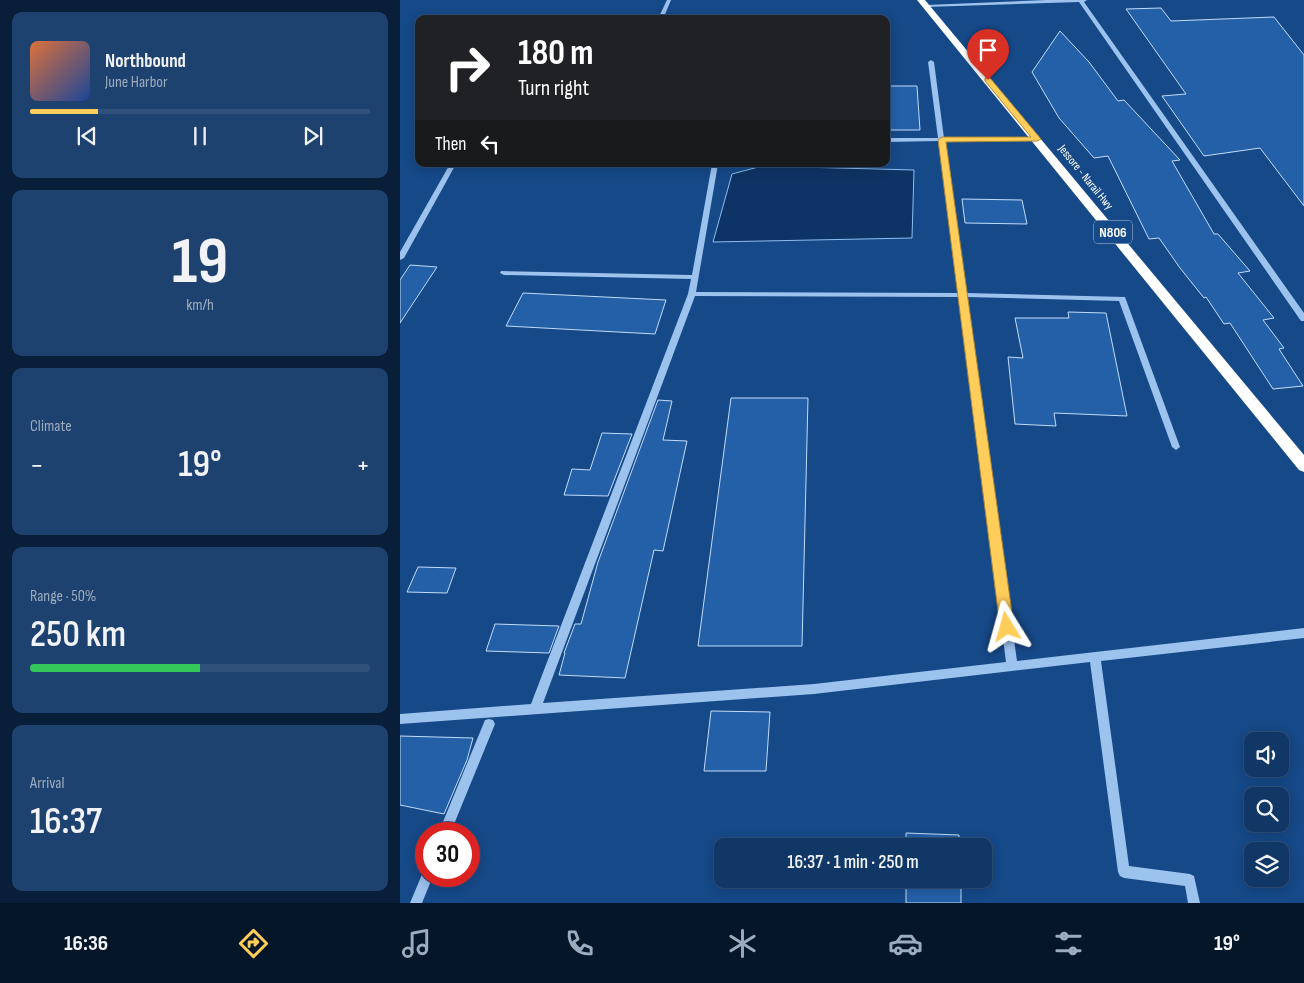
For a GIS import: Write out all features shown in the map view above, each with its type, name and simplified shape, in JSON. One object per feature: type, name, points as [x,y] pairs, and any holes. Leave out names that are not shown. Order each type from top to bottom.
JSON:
[{"type":"highway","name":"Jessore - Narail Hwy","points":[[923,3],[1037,139],[1304,466]]},
{"type":"street","points":[[662,15],[669,0]]},
{"type":"street","points":[[1080,0],[1304,319]]},
{"type":"street","points":[[923,3],[1085,0]]},
{"type":"street","points":[[931,62],[1012,666]]},
{"type":"street","points":[[890,140],[1037,139]]},
{"type":"street","points":[[400,258],[451,167]]},
{"type":"street","points":[[535,709],[692,294],[714,167]]},
{"type":"street","points":[[504,273],[695,278]]},
{"type":"street","points":[[692,294],[963,295],[1122,299],[1176,447]]},
{"type":"street","points":[[400,719],[814,689],[1304,633]]},
{"type":"street","points":[[1095,657],[1124,872],[1190,880],[1194,903]]},
{"type":"street","points":[[449,822],[489,724]]},
{"type":"street","points":[[416,903],[423,887]]},
{"type":"water","points":[[758,167],[914,170],[912,238],[713,242],[732,174]]},
{"type":"building","points":[[1161,8],[1171,21],[1274,17],[1304,55],[1304,206],[1260,148],[1204,156],[1162,96],[1186,94],[1126,9]]},
{"type":"building","points":[[1060,31],[1089,62],[1118,101],[1124,100],[1180,160],[1172,161],[1214,234],[1218,234],[1250,271],[1238,273],[1274,318],[1263,320],[1284,348],[1279,349],[1303,386],[1273,389],[1230,323],[1224,324],[1206,297],[1204,298],[1180,268],[1159,238],[1149,239],[1108,156],[1094,158],[1059,118],[1032,72]]},
{"type":"building","points":[[890,86],[917,86],[920,130],[890,130]]},
{"type":"building","points":[[962,199],[1022,200],[1027,224],[965,223]]},
{"type":"building","points":[[410,265],[437,267],[400,323],[400,280]]},
{"type":"building","points":[[523,293],[666,300],[655,334],[506,326]]},
{"type":"building","points":[[1068,312],[1106,313],[1127,416],[1054,413],[1056,426],[1015,424],[1008,357],[1023,358],[1015,318],[1069,318]]},
{"type":"building","points":[[731,398],[808,398],[802,646],[698,646]]},
{"type":"building","points":[[658,400],[672,401],[663,440],[687,441],[663,551],[654,550],[625,678],[559,675],[564,653],[575,624],[581,624],[598,562]]},
{"type":"building","points":[[602,433],[632,434],[608,496],[564,495],[572,469],[590,470]]},
{"type":"building","points":[[418,567],[456,568],[447,593],[407,592]]},
{"type":"building","points":[[495,624],[559,626],[549,653],[486,651]]},
{"type":"building","points":[[711,711],[770,712],[766,771],[704,771]]},
{"type":"building","points":[[400,736],[473,738],[467,760],[444,814],[400,805]]},
{"type":"building","points":[[906,833],[959,835],[959,838],[906,838]]},
{"type":"building","points":[[906,888],[961,888],[961,903],[906,903]]},
{"type":"route","points":[[988,80],[1037,139],[942,140],[1007,627]]}]
